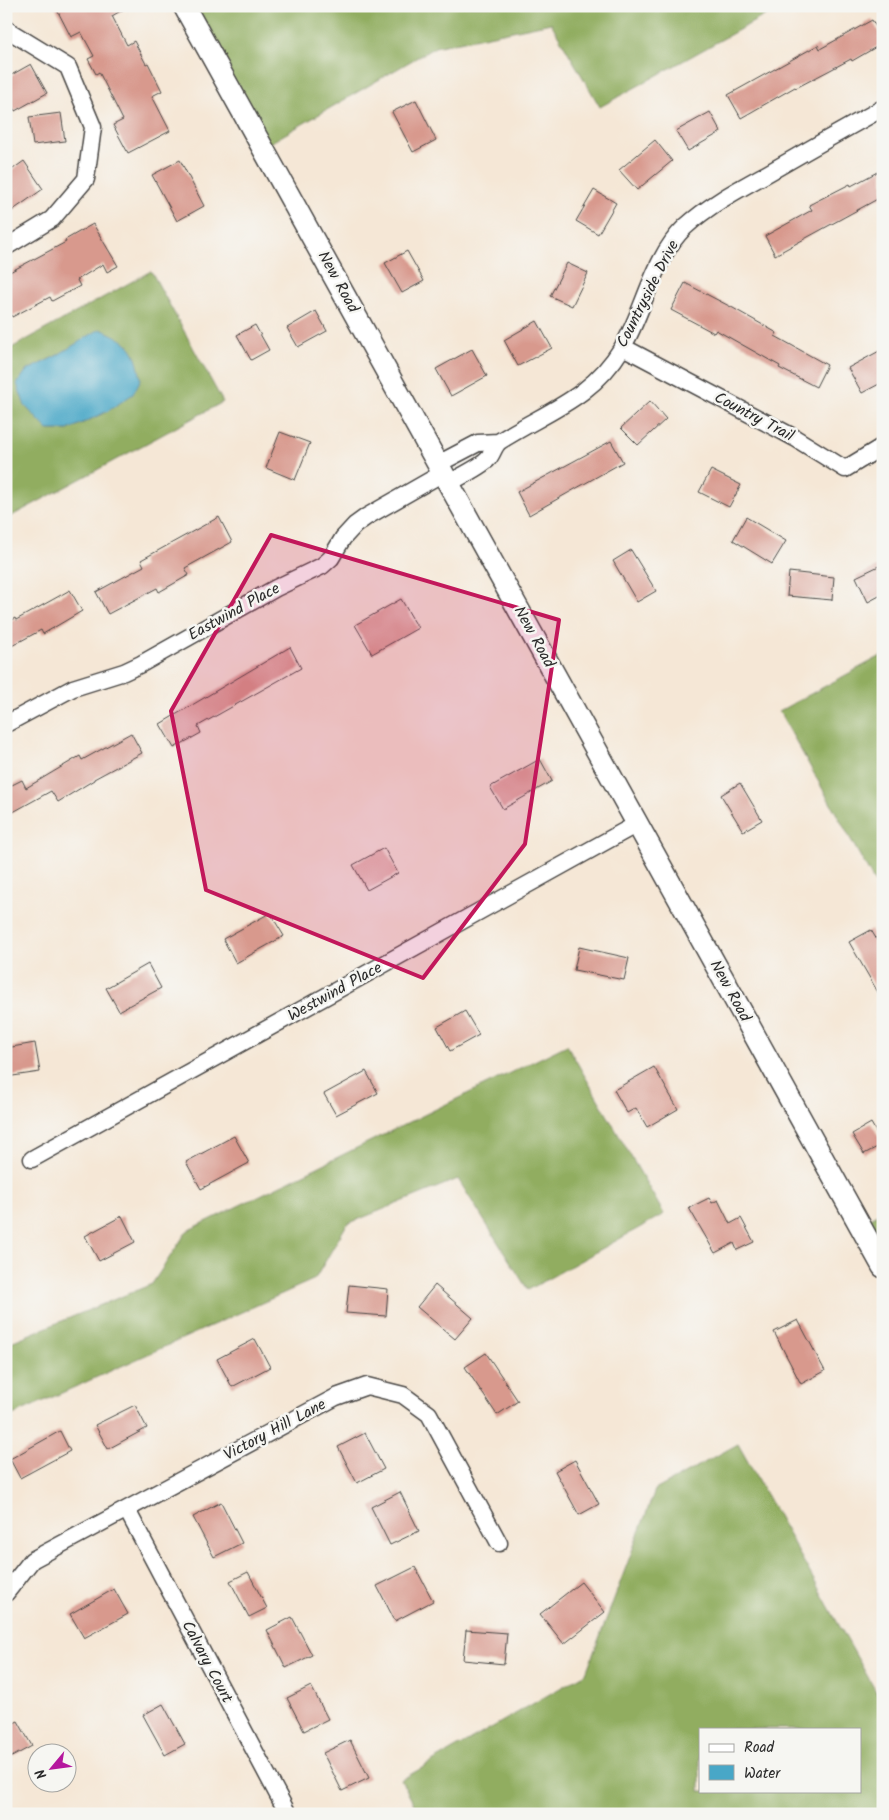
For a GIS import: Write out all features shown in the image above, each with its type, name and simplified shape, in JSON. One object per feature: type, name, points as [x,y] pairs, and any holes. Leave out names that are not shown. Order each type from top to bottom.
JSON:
[{"type":"street","name":"New Road","points":[[184,6],[883,1267]]},
{"type":"street","points":[[6,29],[68,67],[93,127],[86,179],[52,219],[6,247]]},
{"type":"street","name":"Countryside Drive","points":[[444,473],[478,443],[498,442],[567,404],[606,370],[623,347],[659,266],[672,242],[700,214],[726,197],[883,108]]},
{"type":"street","name":"Country Trail","points":[[623,347],[795,438],[845,470],[883,446]]},
{"type":"street","name":"Eastwind Place","points":[[6,724],[73,688],[124,672],[141,664],[276,588],[322,566],[331,558],[343,538],[355,525],[444,473]]},
{"type":"street","name":"Westwind Place","points":[[32,1160],[638,824]]},
{"type":"street","name":"Victory Hill Lane","points":[[6,1593],[32,1560],[336,1397],[367,1386],[403,1395],[429,1414],[498,1543]]},
{"type":"street","name":"Calvary Court","points":[[127,1510],[288,1814]]},
{"type":"highlighted area","points":[[271,535],[559,620],[525,844],[423,978],[206,890],[171,711]]},
{"type":"green space","points":[[184,6],[782,6],[600,107],[551,23],[435,47],[263,147]]},
{"type":"green space","points":[[151,271],[223,402],[6,519],[6,351]],"holes":[[[56,356],[108,411],[68,430],[49,430],[26,371]]]},
{"type":"green space","points":[[883,655],[883,897],[779,711]]},
{"type":"green space","points":[[567,1045],[664,1214],[528,1290],[458,1179],[347,1224],[315,1279],[6,1418],[6,1344],[152,1284],[187,1231]]},
{"type":"green space","points":[[883,1211],[883,1268],[858,1224]]},
{"type":"green space","points":[[738,1444],[883,1704],[883,1814],[419,1814],[401,1780],[586,1673],[655,1490]]},
{"type":"water","points":[[100,329],[130,346],[136,359],[141,379],[133,394],[108,411],[68,430],[48,430],[25,406],[17,384],[26,371],[56,356]]},
{"type":"building","points":[[55,6],[129,6],[112,16],[127,45],[134,41],[146,64],[148,63],[162,91],[152,96],[170,131],[128,153],[113,125],[123,120],[99,72],[96,74],[88,59],[94,56],[81,32],[71,37]]},
{"type":"building","points":[[872,20],[883,39],[883,43],[852,61],[851,59],[795,87],[741,118],[728,95],[818,45],[820,49]]},
{"type":"building","points":[[31,64],[47,93],[15,111],[6,96],[6,78]]},
{"type":"building","points":[[416,100],[436,140],[413,152],[392,112]]},
{"type":"building","points":[[710,112],[721,132],[688,151],[676,131]]},
{"type":"building","points":[[61,113],[65,141],[33,145],[29,117]]},
{"type":"building","points":[[655,140],[672,161],[637,190],[619,170]]},
{"type":"building","points":[[180,160],[204,206],[177,221],[152,175]]},
{"type":"building","points":[[24,161],[43,189],[6,215],[6,174]]},
{"type":"building","points":[[883,169],[883,196],[775,255],[765,236],[812,210],[809,205]]},
{"type":"building","points":[[594,190],[616,203],[598,234],[576,221]]},
{"type":"building","points":[[93,224],[118,266],[107,272],[103,264],[77,280],[80,286],[52,301],[50,297],[12,317],[6,306],[6,274],[66,242],[65,240]]},
{"type":"building","points":[[407,251],[424,281],[402,293],[385,263]]},
{"type":"building","points":[[567,263],[588,273],[572,306],[550,296]]},
{"type":"building","points":[[685,283],[777,333],[775,336],[827,365],[816,387],[779,368],[780,366],[716,330],[714,333],[671,310]]},
{"type":"building","points":[[316,311],[327,331],[298,347],[287,328]]},
{"type":"building","points":[[537,321],[552,348],[518,366],[504,340]]},
{"type":"building","points":[[255,325],[269,350],[251,360],[237,335]]},
{"type":"building","points":[[472,349],[487,376],[451,396],[436,369]]},
{"type":"building","points":[[883,349],[883,382],[862,393],[848,368]]},
{"type":"building","points":[[650,401],[666,419],[638,445],[621,428]]},
{"type":"building","points":[[280,432],[310,443],[295,480],[266,468]]},
{"type":"building","points":[[611,441],[623,462],[529,515],[517,492]]},
{"type":"building","points":[[711,470],[741,485],[729,507],[699,492]]},
{"type":"building","points":[[219,517],[232,542],[185,568],[189,575],[159,592],[157,588],[108,614],[96,592],[144,566],[141,560]]},
{"type":"building","points":[[746,517],[786,541],[772,564],[733,540]]},
{"type":"building","points":[[631,550],[656,591],[637,602],[613,561]]},
{"type":"building","points":[[883,564],[883,594],[868,602],[856,577]]},
{"type":"building","points":[[789,572],[834,577],[832,600],[787,596]]},
{"type":"building","points":[[70,590],[82,611],[43,634],[41,630],[6,649],[6,623],[15,618],[16,620]]},
{"type":"building","points":[[401,599],[418,628],[372,654],[355,625]]},
{"type":"building","points":[[290,647],[301,668],[198,726],[201,733],[174,748],[160,724]]},
{"type":"building","points":[[131,733],[142,753],[94,779],[58,802],[51,791],[6,816],[6,788],[22,780],[26,788],[80,756],[82,760]]},
{"type":"building","points":[[540,759],[552,781],[503,809],[490,787]]},
{"type":"building","points":[[740,783],[762,820],[743,831],[721,795]]},
{"type":"building","points":[[384,848],[398,873],[367,890],[353,865]]},
{"type":"building","points":[[270,913],[284,936],[236,963],[223,939]]},
{"type":"building","points":[[871,930],[883,950],[883,1001],[849,942]]},
{"type":"building","points":[[579,947],[629,958],[624,980],[574,970]]},
{"type":"building","points":[[148,964],[161,988],[119,1011],[106,988]]},
{"type":"building","points":[[465,1011],[479,1035],[450,1051],[437,1027]]},
{"type":"building","points":[[35,1043],[40,1072],[6,1077],[6,1048]]},
{"type":"building","points":[[654,1067],[678,1109],[647,1127],[636,1108],[627,1113],[614,1090]]},
{"type":"building","points":[[366,1071],[378,1093],[336,1115],[324,1094]]},
{"type":"building","points":[[871,1123],[883,1144],[864,1154],[852,1134]]},
{"type":"building","points":[[234,1136],[249,1163],[201,1189],[186,1162]]},
{"type":"building","points":[[709,1198],[712,1203],[718,1200],[730,1224],[741,1218],[754,1242],[737,1250],[734,1243],[715,1253],[689,1208]]},
{"type":"building","points":[[122,1216],[135,1242],[99,1261],[85,1236]]},
{"type":"building","points":[[349,1285],[388,1289],[386,1316],[346,1313]]},
{"type":"building","points":[[435,1285],[473,1318],[455,1339],[417,1307]]},
{"type":"building","points":[[798,1320],[825,1371],[801,1384],[774,1332]]},
{"type":"building","points":[[255,1339],[270,1367],[232,1387],[217,1359]]},
{"type":"building","points":[[486,1353],[518,1401],[497,1415],[465,1367]]},
{"type":"building","points":[[135,1405],[147,1428],[108,1449],[95,1425]]},
{"type":"building","points":[[60,1431],[70,1451],[20,1478],[10,1459]]},
{"type":"building","points":[[365,1433],[384,1469],[357,1483],[338,1447]]},
{"type":"building","points":[[575,1460],[599,1504],[579,1515],[555,1471]]},
{"type":"building","points":[[400,1492],[419,1531],[390,1545],[371,1507]]},
{"type":"building","points":[[221,1502],[242,1543],[214,1557],[193,1517]]},
{"type":"building","points":[[415,1567],[433,1601],[395,1621],[377,1586]]},
{"type":"building","points":[[248,1572],[267,1608],[249,1617],[230,1581]]},
{"type":"building","points":[[581,1582],[605,1612],[564,1644],[540,1614]]},
{"type":"building","points":[[114,1589],[128,1614],[84,1638],[70,1614]]},
{"type":"building","points":[[292,1617],[312,1655],[286,1668],[267,1630]]},
{"type":"building","points":[[466,1630],[507,1633],[504,1664],[463,1660]]},
{"type":"building","points":[[311,1686],[328,1719],[304,1731],[287,1698]]},
{"type":"building","points":[[163,1704],[185,1744],[165,1755],[143,1715]]},
{"type":"building","points":[[18,1721],[30,1742],[28,1742],[28,1748],[6,1760],[6,1727]]},
{"type":"building","points":[[350,1740],[369,1778],[342,1791],[323,1753]]}]
